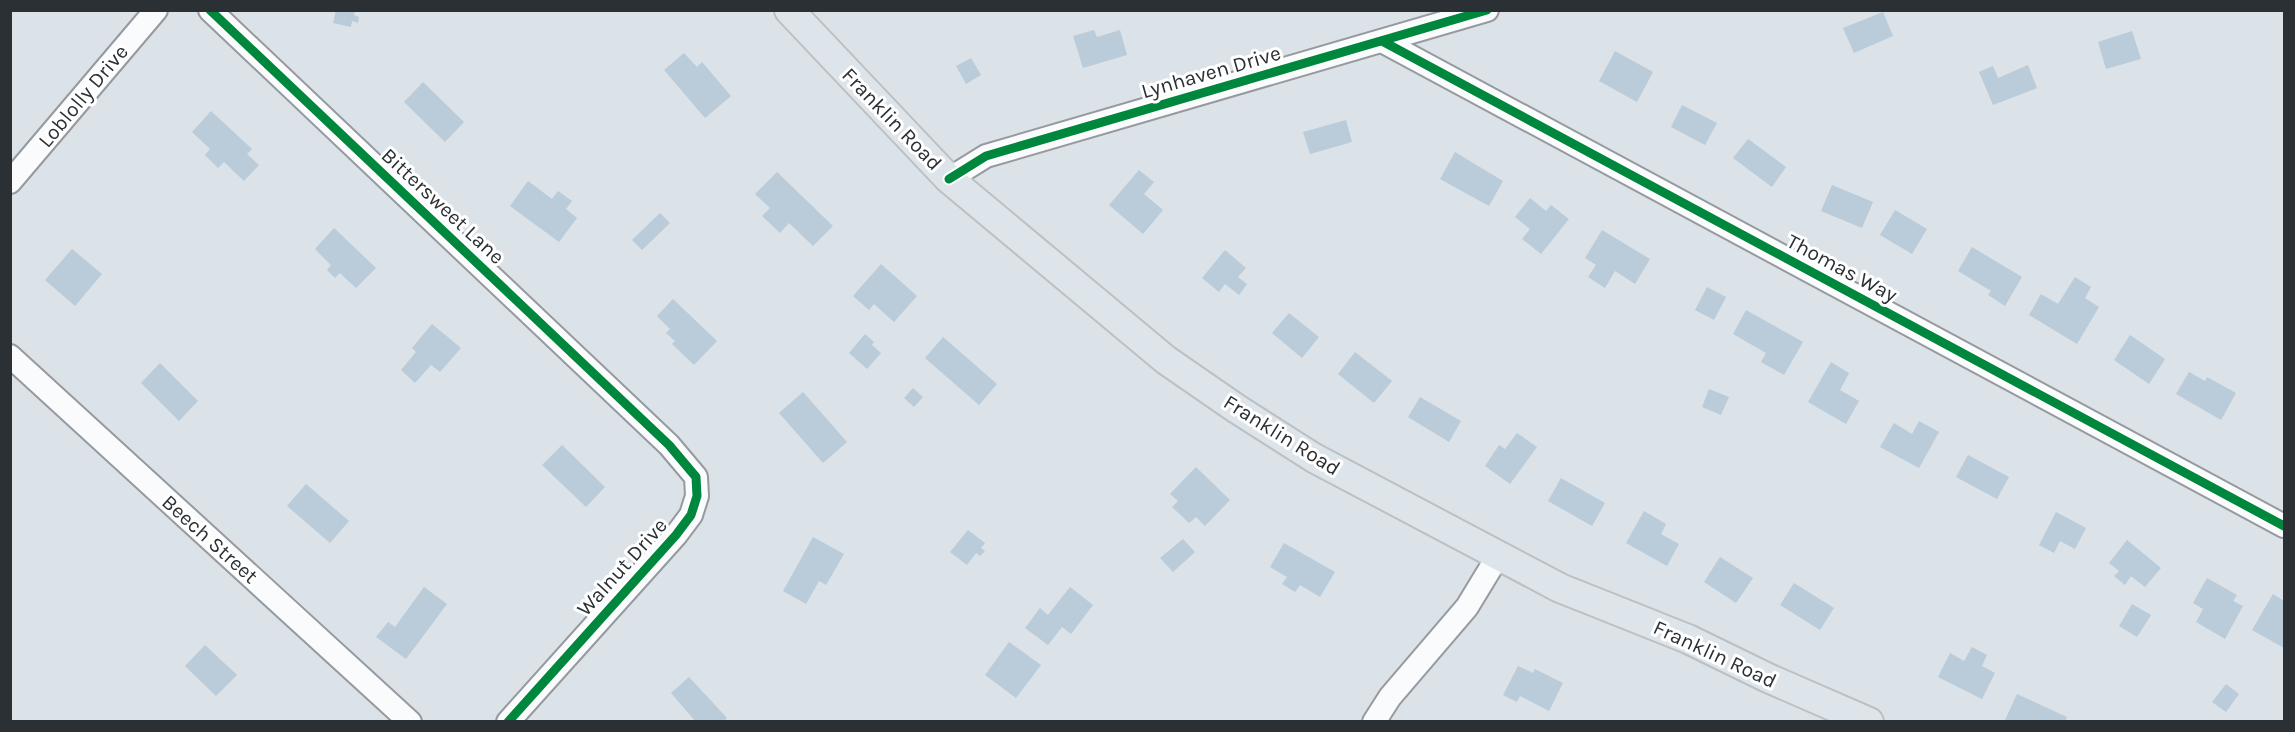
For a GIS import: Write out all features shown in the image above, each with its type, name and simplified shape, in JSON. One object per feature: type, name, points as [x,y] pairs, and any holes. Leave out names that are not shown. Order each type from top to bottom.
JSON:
[{"type":"main road","name":"Franklin Road","points":[[789,10],[949,178],[1166,360],[1237,409],[1314,458],[1560,588],[1688,639],[1768,678],[1869,722]]},
{"type":"street","name":"Loblolly Drive","points":[[10,182],[156,10]]},
{"type":"street","name":"Bittersweet Lane","points":[[210,10],[651,428]]},
{"type":"street","name":"Lynhaven Drive","points":[[949,178],[986,156],[1487,10]]},
{"type":"street","name":"Thomas Way","points":[[1382,42],[2284,526]]},
{"type":"street","name":"Beech Street","points":[[10,356],[410,722]]},
{"type":"street","name":"Walnut Drive","points":[[508,722],[676,535],[691,515],[697,496],[696,477],[651,428]]},
{"type":"street","points":[[1374,722],[1390,697],[1467,608],[1498,556]]},
{"type":"building","points":[[336,10],[355,10],[354,15],[359,17],[358,23],[352,21],[351,27],[333,23]]},
{"type":"building","points":[[1883,12],[1893,36],[1854,53],[1843,28]]},
{"type":"building","points":[[1094,30],[1097,37],[1120,30],[1127,55],[1083,68],[1073,36]]},
{"type":"building","points":[[2132,31],[2141,59],[2106,69],[2098,42]]},
{"type":"building","points":[[1615,51],[1653,72],[1637,102],[1599,81]]},
{"type":"building","points":[[684,53],[697,67],[702,62],[731,96],[705,118],[664,70]]},
{"type":"building","points":[[971,58],[981,75],[966,84],[956,66]]},
{"type":"building","points":[[2028,65],[2037,88],[1993,105],[1979,72],[1993,66],[1998,78]]},
{"type":"building","points":[[423,82],[464,122],[445,142],[404,102]]},
{"type":"building","points":[[1682,105],[1717,123],[1705,145],[1671,127]]},
{"type":"building","points":[[211,111],[252,149],[247,154],[259,165],[244,181],[224,162],[218,168],[205,155],[210,149],[192,132]]},
{"type":"building","points":[[1346,120],[1352,142],[1310,154],[1303,132]]},
{"type":"building","points":[[1748,139],[1786,167],[1772,187],[1733,158]]},
{"type":"building","points":[[1455,152],[1503,181],[1489,206],[1440,179]]},
{"type":"building","points":[[1139,170],[1154,182],[1144,194],[1163,210],[1143,234],[1109,205]]},
{"type":"building","points":[[777,172],[833,226],[813,246],[789,223],[780,233],[762,216],[770,208],[755,194]]},
{"type":"building","points":[[528,181],[552,199],[558,191],[572,201],[566,209],[577,218],[559,242],[510,206]]},
{"type":"building","points":[[1832,185],[1873,202],[1862,228],[1821,211]]},
{"type":"building","points":[[1530,198],[1546,211],[1551,205],[1569,219],[1541,254],[1522,239],[1530,229],[1515,217]]},
{"type":"building","points":[[1895,210],[1927,229],[1912,254],[1880,235]]},
{"type":"building","points":[[660,213],[670,223],[642,250],[632,240]]},
{"type":"building","points":[[334,228],[376,268],[356,288],[340,273],[335,278],[327,270],[331,265],[315,249]]},
{"type":"building","points":[[1602,230],[1650,259],[1635,284],[1615,271],[1605,288],[1588,277],[1596,265],[1585,258]]},
{"type":"building","points":[[1972,247],[2022,277],[2005,306],[1988,295],[1991,291],[1958,271]]},
{"type":"building","points":[[72,249],[102,274],[75,306],[45,280]]},
{"type":"building","points":[[1225,250],[1246,268],[1238,277],[1247,284],[1239,295],[1225,284],[1219,292],[1202,278]]},
{"type":"building","points":[[881,264],[917,296],[894,322],[874,304],[869,310],[853,296]]},
{"type":"building","points":[[2075,277],[2091,287],[2085,298],[2099,307],[2077,344],[2029,315],[2041,294],[2058,304]]},
{"type":"building","points":[[1707,287],[1726,297],[1714,320],[1695,310]]},
{"type":"building","points":[[673,299],[717,341],[694,365],[672,344],[675,341],[666,333],[670,329],[657,316]]},
{"type":"building","points":[[1746,310],[1803,342],[1784,375],[1761,362],[1766,353],[1733,334]]},
{"type":"building","points":[[1289,313],[1319,337],[1302,358],[1272,333]]},
{"type":"building","points":[[432,324],[461,348],[440,372],[431,365],[415,383],[401,370],[416,352],[412,348]]},
{"type":"building","points":[[865,334],[881,353],[867,369],[849,353]]},
{"type":"building","points":[[2130,335],[2165,359],[2149,384],[2114,360]]},
{"type":"building","points":[[943,337],[997,384],[979,405],[925,358]]},
{"type":"building","points":[[1355,352],[1392,381],[1374,403],[1338,374]]},
{"type":"building","points":[[1831,362],[1849,373],[1840,390],[1859,401],[1846,424],[1808,402]]},
{"type":"building","points":[[160,363],[198,401],[179,421],[141,383]]},
{"type":"building","points":[[2189,372],[2205,381],[2207,377],[2236,393],[2221,420],[2176,394]]},
{"type":"building","points":[[913,388],[923,397],[914,407],[904,398]]},
{"type":"building","points":[[1709,389],[1729,397],[1721,415],[1702,407]]},
{"type":"building","points":[[803,392],[847,442],[823,463],[779,413]]},
{"type":"building","points":[[1420,397],[1461,421],[1449,442],[1408,417]]},
{"type":"building","points":[[1919,421],[1939,432],[1919,468],[1880,447],[1894,423],[1912,434]]},
{"type":"building","points":[[1517,433],[1537,447],[1510,484],[1485,466],[1499,445],[1505,449]]},
{"type":"building","points":[[562,445],[605,487],[586,507],[542,465]]},
{"type":"building","points":[[1968,455],[2009,477],[1997,499],[1956,477]]},
{"type":"building","points":[[1196,467],[1230,500],[1205,526],[1196,517],[1189,523],[1172,507],[1178,501],[1170,494]]},
{"type":"building","points":[[1561,478],[1605,503],[1592,526],[1548,501]]},
{"type":"building","points":[[306,484],[349,521],[330,543],[287,506]]},
{"type":"building","points":[[1644,511],[1666,524],[1661,534],[1679,544],[1667,566],[1626,543]]},
{"type":"building","points":[[2056,512],[2086,528],[2075,549],[2060,541],[2054,553],[2039,545]]},
{"type":"building","points":[[968,530],[985,543],[981,548],[985,551],[980,556],[976,553],[967,565],[950,552]]},
{"type":"building","points":[[813,537],[844,554],[826,585],[819,581],[806,604],[783,591]]},
{"type":"building","points":[[1183,539],[1195,552],[1173,572],[1160,558]]},
{"type":"building","points":[[2127,540],[2161,568],[2145,587],[2131,576],[2125,585],[2114,576],[2119,571],[2109,563]]},
{"type":"building","points":[[1284,543],[1335,572],[1320,597],[1300,585],[1295,592],[1282,584],[1287,577],[1270,567]]},
{"type":"building","points":[[1720,557],[1753,578],[1736,603],[1704,582]]},
{"type":"building","points":[[2207,578],[2237,595],[2233,601],[2243,606],[2225,639],[2196,622],[2203,609],[2193,603]]},
{"type":"building","points":[[1794,583],[1834,608],[1820,630],[1780,605]]},
{"type":"building","points":[[424,587],[447,604],[406,659],[376,637],[388,622],[395,627]]},
{"type":"building","points":[[1070,587],[1093,605],[1071,634],[1062,627],[1048,645],[1025,628],[1040,608],[1048,615]]},
{"type":"building","points":[[2273,594],[2284,601],[2284,648],[2252,630]]},
{"type":"building","points":[[2132,604],[2151,615],[2137,637],[2119,626]]},
{"type":"building","points":[[1009,642],[1041,665],[1016,698],[985,675]]},
{"type":"building","points":[[205,645],[237,675],[216,696],[185,666]]},
{"type":"building","points":[[1972,647],[1987,655],[1982,666],[1995,673],[1982,699],[1938,677],[1950,653],[1964,661]]},
{"type":"building","points":[[1518,666],[1533,673],[1535,669],[1563,683],[1549,711],[1520,696],[1517,702],[1503,695]]},
{"type":"building","points":[[689,677],[727,718],[723,722],[696,722],[671,693]]},
{"type":"building","points":[[2226,684],[2239,694],[2226,712],[2212,702]]},
{"type":"building","points":[[2017,694],[2067,717],[2065,722],[2010,722],[2005,720]]},
{"type":"cycle path","points":[[210,10],[669,445],[696,477],[697,496],[691,515],[676,535],[508,722]]},
{"type":"cycle path","points":[[949,179],[986,156],[1487,10]]},
{"type":"cycle path","points":[[1382,41],[2284,526]]}]
